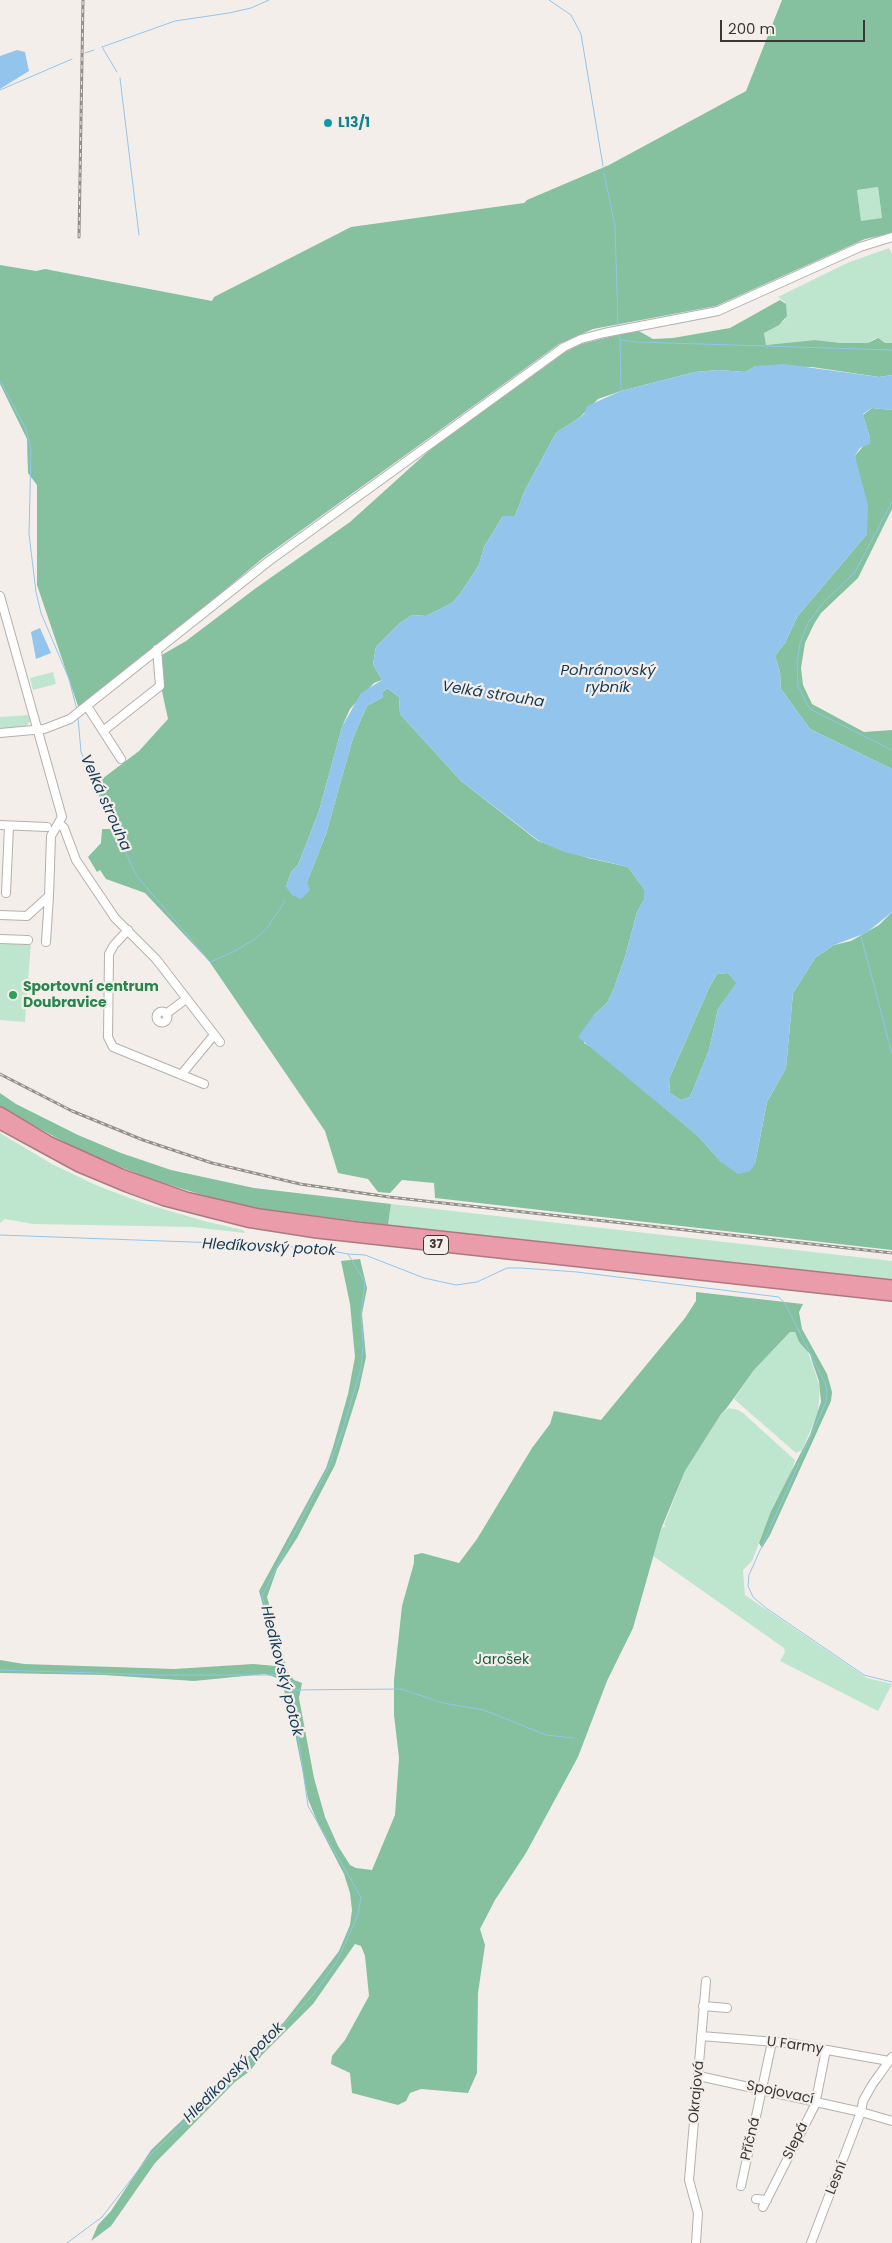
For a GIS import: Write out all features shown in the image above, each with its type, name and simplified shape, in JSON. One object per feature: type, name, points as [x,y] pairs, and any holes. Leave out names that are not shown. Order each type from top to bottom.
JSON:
[{"type":"highway","name":"37","points":[[0,1113],[68,1152],[130,1179],[186,1198],[260,1215],[366,1229],[892,1286]]},
{"type":"highway","name":"37","points":[[0,1123],[44,1149],[119,1184],[165,1200],[247,1221],[317,1232],[892,1295]]},
{"type":"street","points":[[0,733],[39,730],[57,725],[77,714],[268,561],[564,347],[581,339],[618,330],[718,311],[860,247],[892,237]]},
{"type":"street","points":[[0,596],[61,813],[60,824],[51,836],[46,942]]},
{"type":"street","points":[[103,731],[161,684],[157,649]]},
{"type":"street","points":[[87,706],[121,759]]},
{"type":"street","points":[[60,824],[64,828],[76,860],[115,918],[156,959],[217,1039],[181,1075]]},
{"type":"street","points":[[0,825],[47,828]]},
{"type":"street","points":[[6,893],[10,826]]},
{"type":"street","points":[[0,915],[27,916],[49,896]]},
{"type":"street","points":[[128,930],[114,945],[109,954],[108,1037],[113,1047],[204,1084]]},
{"type":"street","points":[[0,939],[28,940]]},
{"type":"street","points":[[166,1014],[186,999]]},
{"type":"street","name":"Okrajová","points":[[696,2243],[698,2213],[689,2180],[706,1981]]},
{"type":"street","points":[[703,2006],[727,2008]]},
{"type":"street","name":"U Farmy","points":[[702,2036],[772,2042],[890,2059]]},
{"type":"street","name":"Příčná","points":[[741,2186],[739,2177],[772,2042]]},
{"type":"street","name":"Slepá","points":[[756,2199],[765,2204],[815,2101],[826,2050]]},
{"type":"street","name":"Lesní","points":[[811,2243],[863,2101],[890,2059]]},
{"type":"street","name":"Spojovací","points":[[699,2076],[860,2112]]},
{"type":"street","points":[[860,2112],[892,2121]]},
{"type":"green space","points":[[782,0],[892,0],[892,233],[865,239],[716,306],[593,329],[559,344],[263,558],[134,666],[79,709],[37,585],[37,485],[28,473],[27,439],[0,384],[0,265],[36,271],[45,269],[212,301],[214,297],[351,227],[524,203],[527,200],[609,165],[746,91]],"holes":[[[878,187],[882,218],[861,221],[857,190]]]},
{"type":"green space","points":[[878,187],[882,218],[861,222],[857,190]]},
{"type":"green space","points":[[889,248],[892,254],[892,343],[885,343],[876,338],[868,343],[841,343],[815,340],[766,345],[764,333],[785,320],[785,302],[778,297],[847,263]]},
{"type":"green space","points":[[780,300],[786,304],[787,316],[779,325],[764,333],[766,345],[815,340],[841,343],[868,343],[878,338],[885,343],[892,343],[892,375],[879,377],[812,367],[756,366],[745,372],[718,370],[695,372],[621,391],[598,399],[579,418],[556,433],[525,490],[515,516],[503,516],[484,547],[479,565],[460,594],[452,603],[426,616],[412,615],[400,623],[376,647],[373,664],[382,680],[374,683],[350,709],[342,727],[319,811],[298,865],[291,872],[286,887],[307,882],[326,834],[353,738],[367,706],[383,697],[383,692],[387,688],[399,697],[400,714],[461,781],[538,841],[588,858],[628,867],[644,889],[644,900],[637,912],[625,957],[613,991],[607,1003],[594,1015],[584,1043],[596,1049],[699,1137],[721,1162],[755,1164],[767,1102],[786,1068],[793,993],[815,958],[834,945],[851,941],[879,925],[892,912],[892,1250],[435,1198],[434,1183],[402,1180],[390,1193],[378,1192],[368,1179],[338,1173],[325,1131],[209,961],[145,893],[106,879],[100,870],[97,872],[88,857],[101,843],[102,829],[115,829],[94,785],[139,751],[168,719],[155,659],[186,641],[256,588],[350,522],[432,448],[565,352],[581,344],[637,330],[653,339],[673,338],[730,328]]},
{"type":"green space","points":[[872,408],[892,410],[892,509],[858,578],[821,613],[814,624],[805,643],[801,668],[803,685],[812,704],[864,732],[892,730],[892,769],[810,729],[781,689],[780,672],[775,656],[785,643],[797,617],[867,534],[855,456],[870,438],[863,415]]},
{"type":"green space","points":[[53,672],[56,684],[33,690],[30,678]]},
{"type":"green space","points":[[29,715],[31,720],[25,728],[0,730],[0,717]]},
{"type":"green space","name":"Sportovní centrum Doubravice","points":[[0,934],[31,942],[25,1022],[0,1020]]},
{"type":"green space","points":[[728,973],[737,983],[718,1009],[709,1050],[690,1097],[681,1100],[670,1093],[669,1079],[709,988],[717,974]]},
{"type":"green space","points":[[0,1093],[16,1104],[78,1135],[121,1153],[171,1170],[254,1188],[391,1204],[388,1225],[261,1209],[222,1201],[150,1179],[79,1150],[31,1124],[0,1106]]},
{"type":"green space","points":[[0,1133],[52,1164],[98,1186],[146,1204],[243,1230],[245,1233],[192,1227],[33,1224],[5,1219],[0,1223]]},
{"type":"green space","points":[[391,1204],[892,1261],[892,1280],[388,1225]]},
{"type":"green space","name":"Jarošek","points":[[360,1259],[367,1288],[362,1314],[366,1357],[359,1389],[335,1465],[297,1538],[277,1569],[267,1597],[288,1672],[294,1680],[302,1683],[299,1698],[314,1778],[325,1817],[338,1846],[350,1865],[356,1868],[372,1870],[395,1815],[399,1758],[394,1715],[394,1680],[402,1606],[414,1563],[414,1555],[422,1553],[459,1563],[477,1539],[532,1448],[550,1424],[554,1411],[601,1420],[685,1318],[696,1301],[696,1292],[803,1304],[799,1312],[802,1329],[827,1374],[832,1392],[831,1401],[770,1535],[762,1548],[759,1543],[771,1511],[810,1435],[821,1402],[819,1381],[810,1354],[799,1342],[795,1332],[790,1332],[754,1370],[721,1414],[685,1471],[661,1529],[633,1628],[607,1681],[578,1757],[526,1853],[495,1900],[480,1929],[485,1945],[478,1993],[477,2073],[468,2093],[421,2089],[410,2093],[406,2101],[398,2105],[352,2093],[350,2073],[331,2064],[332,2056],[345,2040],[369,1996],[365,1956],[361,1946],[355,1944],[313,2004],[262,2055],[250,2071],[235,2082],[155,2163],[111,2226],[91,2241],[98,2225],[111,2211],[151,2150],[284,2022],[339,1951],[350,1925],[352,1910],[350,1893],[344,1874],[319,1826],[308,1799],[290,1708],[280,1679],[265,1674],[194,1681],[104,1675],[0,1673],[0,1660],[24,1664],[174,1669],[253,1664],[276,1666],[277,1658],[259,1591],[326,1468],[333,1447],[348,1394],[355,1357],[350,1304],[341,1261]]},
{"type":"green space","points":[[790,1332],[795,1332],[799,1342],[807,1349],[820,1387],[818,1413],[802,1450],[796,1453],[734,1399],[754,1370]]},
{"type":"green space","points":[[729,1408],[743,1413],[795,1460],[791,1474],[773,1506],[752,1561],[743,1570],[745,1595],[867,1678],[892,1684],[878,1711],[780,1661],[785,1652],[784,1648],[653,1556],[661,1529],[666,1527],[664,1525],[685,1471],[721,1414]]},
{"type":"water","points":[[17,50],[25,52],[29,71],[0,89],[0,56]]},
{"type":"water","name":"Pohránovský rybník","points":[[784,364],[879,377],[892,375],[892,410],[872,408],[863,414],[870,444],[860,448],[855,456],[868,505],[867,534],[797,617],[785,643],[775,656],[780,672],[781,689],[810,729],[892,769],[892,912],[866,933],[834,945],[815,958],[793,993],[786,1068],[767,1102],[755,1164],[750,1171],[738,1174],[721,1162],[699,1137],[578,1037],[594,1015],[607,1003],[613,991],[625,957],[637,912],[644,900],[644,889],[628,867],[564,852],[539,841],[461,781],[400,714],[399,697],[387,688],[383,692],[383,697],[367,706],[353,738],[326,834],[307,882],[310,890],[301,899],[292,895],[286,887],[291,872],[298,865],[319,811],[342,727],[361,693],[382,680],[373,664],[376,647],[400,623],[412,615],[426,616],[452,603],[460,594],[479,565],[484,547],[503,516],[515,516],[525,490],[556,433],[584,414],[587,406],[621,391],[695,372],[718,370],[745,372],[756,366]],"holes":[[[728,973],[736,983],[718,1009],[709,1050],[690,1097],[681,1100],[670,1093],[669,1079],[709,988],[717,974]]]},
{"type":"water","points":[[40,628],[51,653],[36,659],[31,632]]},
{"type":"waterway","points":[[117,72],[102,47],[175,21],[229,13],[251,8],[269,0]]},
{"type":"waterway","points":[[549,0],[571,15],[581,34],[603,166]]},
{"type":"waterway","points":[[85,53],[94,50]]},
{"type":"waterway","points":[[0,90],[72,59]]},
{"type":"waterway","points":[[120,78],[139,235]]},
{"type":"waterway","points":[[604,173],[615,226],[618,326]]},
{"type":"waterway","points":[[619,333],[620,340],[637,342],[892,350]]},
{"type":"waterway","points":[[620,340],[621,391]]},
{"type":"waterway","name":"Velká strouha","points":[[0,381],[26,429],[31,449],[29,534],[36,592],[41,613],[69,679],[77,710]]},
{"type":"waterway","points":[[892,502],[855,572],[823,603],[808,623],[800,643],[797,663],[798,687],[810,709],[892,750]]},
{"type":"waterway","name":"Velká strouha","points":[[78,717],[81,752],[136,875],[210,962],[233,952],[255,939],[267,928],[285,901]]},
{"type":"waterway","name":"Velká strouha","points":[[861,936],[892,1054]]},
{"type":"waterway","name":"Hledíkovský potok","points":[[0,1235],[272,1245],[327,1250],[348,1254],[365,1282],[361,1315],[363,1345],[361,1368],[342,1432],[328,1468],[262,1596],[285,1675],[296,1722],[308,1806],[361,1897],[358,1915],[336,1963],[313,1995],[210,2099],[150,2155],[102,2217],[67,2243]]},
{"type":"waterway","points":[[348,1254],[365,1255],[424,1278],[456,1285],[477,1282],[507,1268],[521,1268],[577,1272],[779,1297],[786,1305],[825,1383],[827,1391],[826,1402],[801,1457]]},
{"type":"waterway","points":[[799,1463],[749,1575],[748,1586],[753,1597],[766,1608],[864,1675],[892,1682]]},
{"type":"waterway","points":[[0,1670],[159,1675],[284,1675]]},
{"type":"waterway","points":[[289,1690],[401,1689],[443,1703],[484,1710],[546,1735],[574,1738]]},
{"type":"railway","points":[[79,237],[83,0]]},
{"type":"railway","points":[[0,1074],[72,1111],[143,1140],[212,1163],[300,1184],[389,1197],[892,1253]]},
{"type":"place","name":"L13/1","points":[[328,123]]},
{"type":"place","name":"Sportovní centrum Doubravice","points":[[13,995]]}]
